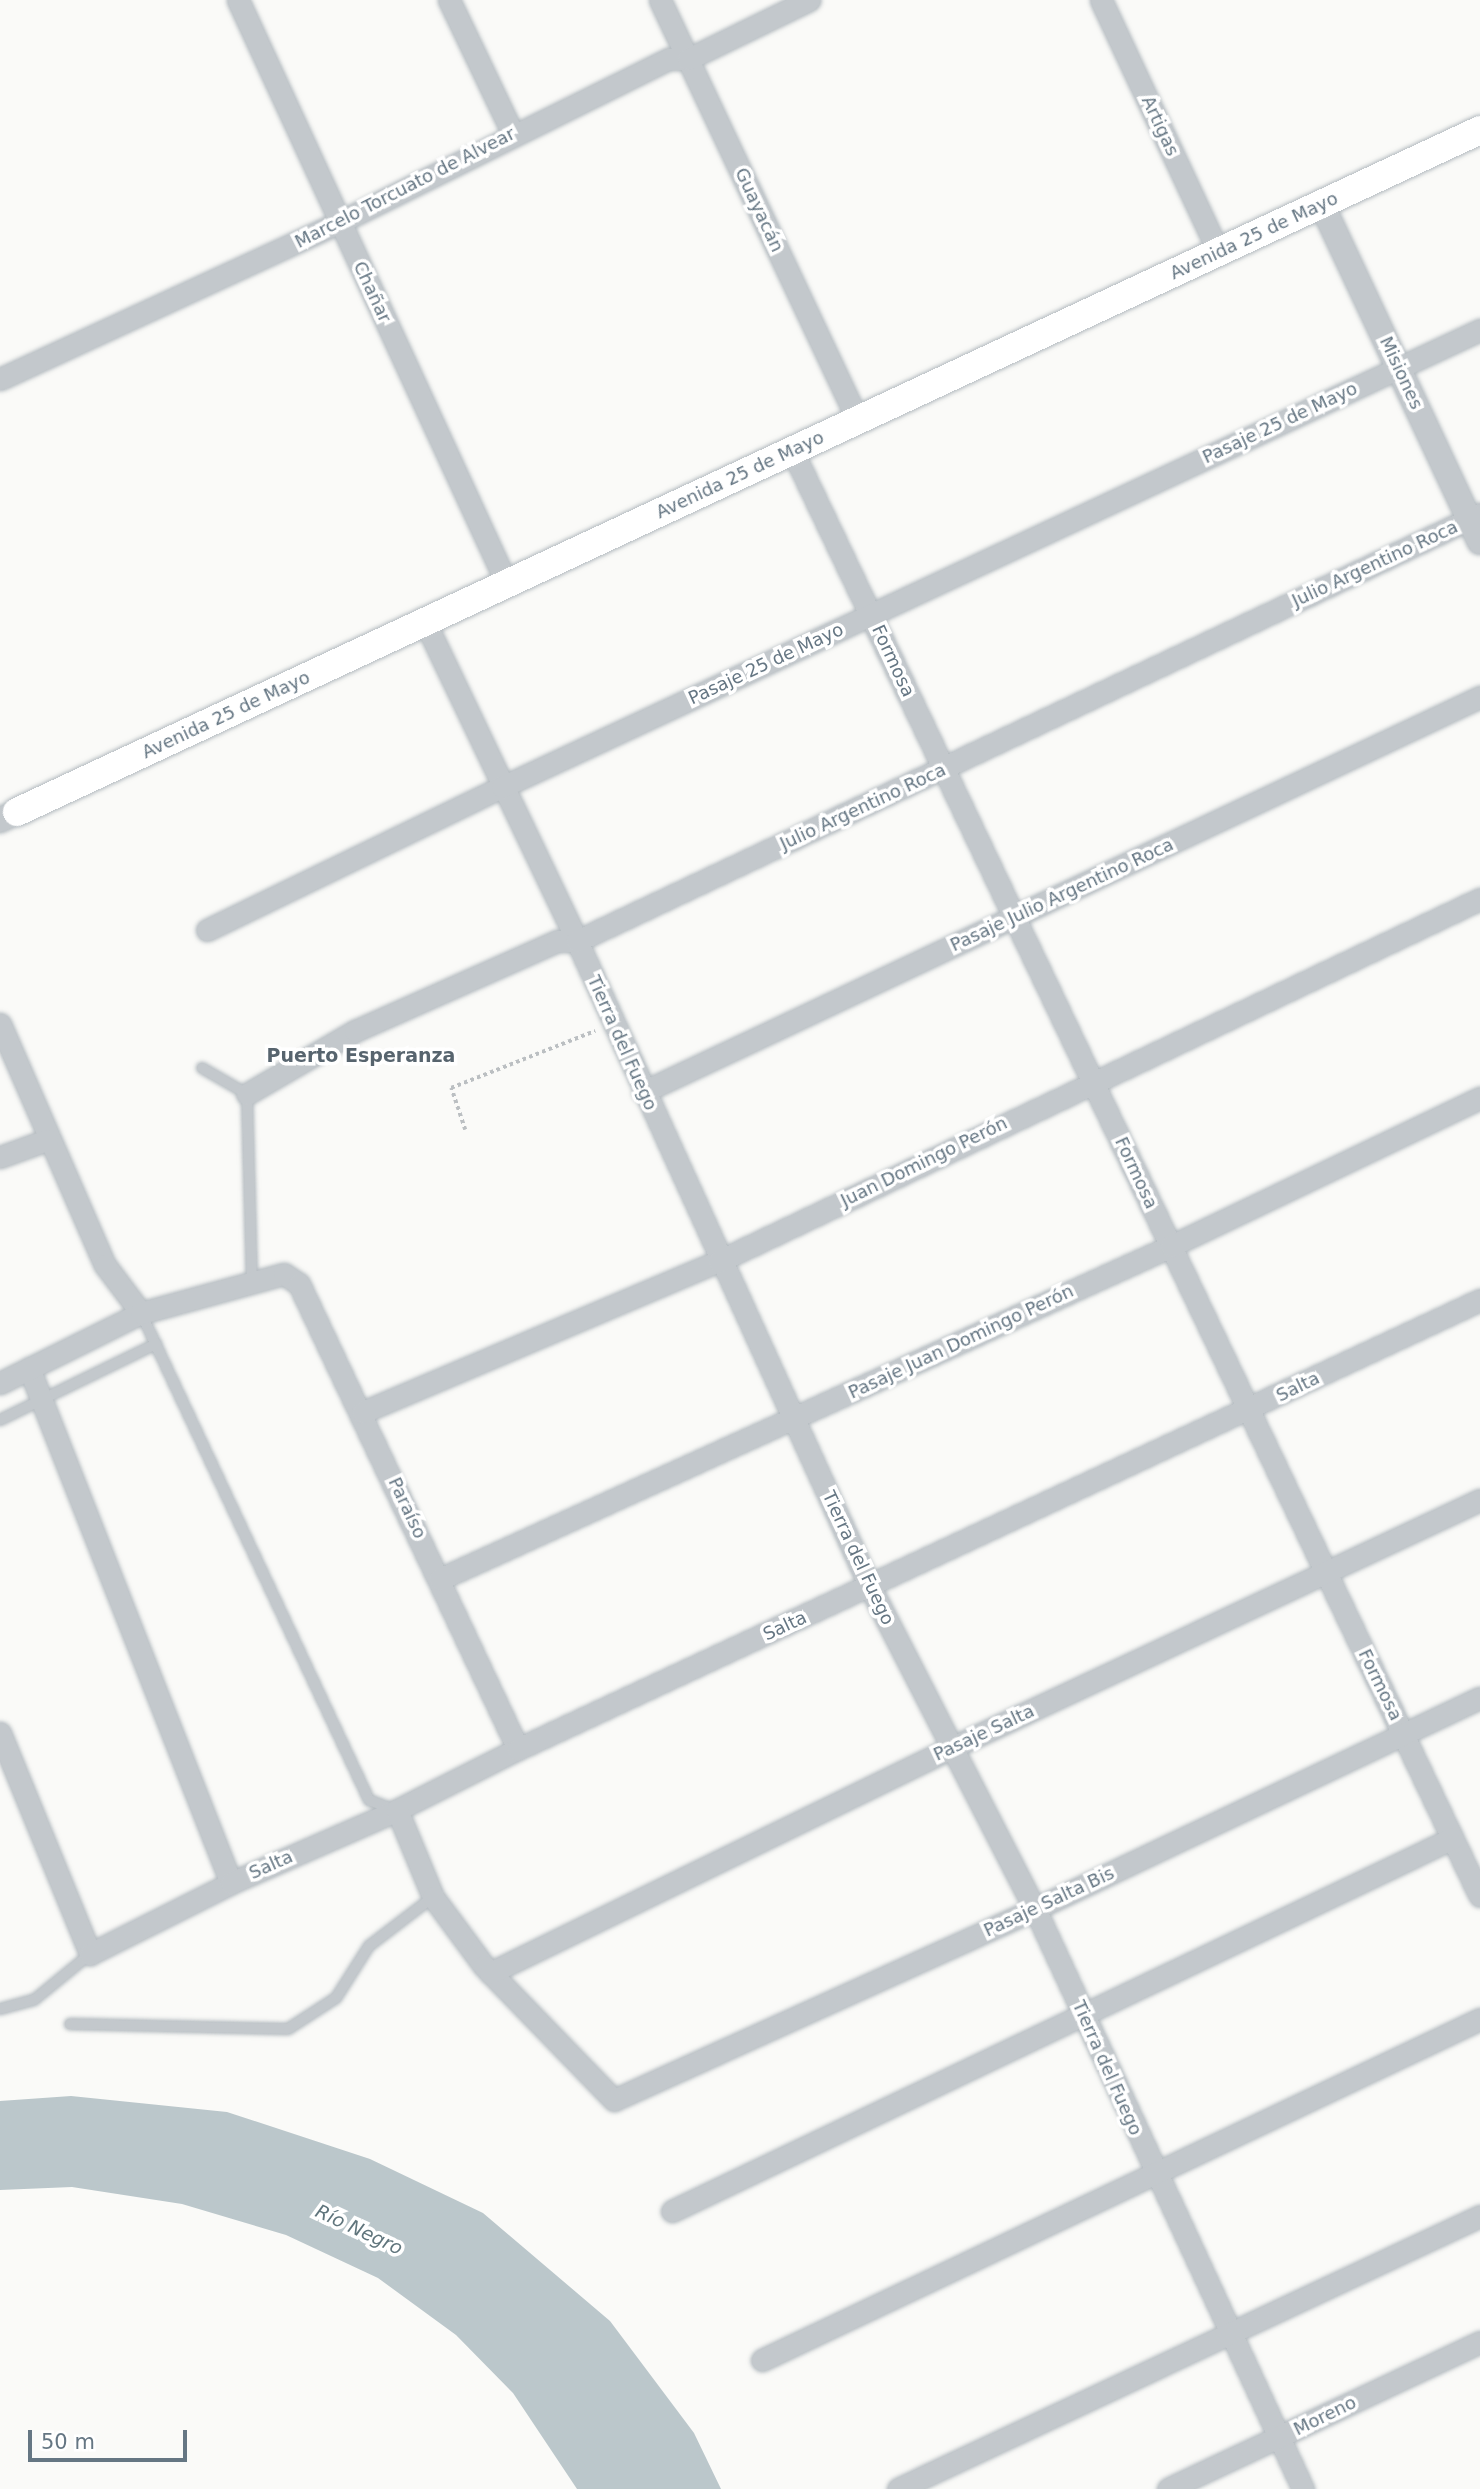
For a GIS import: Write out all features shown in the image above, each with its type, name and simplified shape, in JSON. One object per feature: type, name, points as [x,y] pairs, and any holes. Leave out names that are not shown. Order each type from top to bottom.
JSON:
[{"type":"main road","name":"Avenida 25 de Mayo","points":[[8,816],[1480,130]]},
{"type":"street","name":"Chañar","points":[[239,0],[507,584]]},
{"type":"street","points":[[449,0],[513,134]]},
{"type":"street","name":"Guayacán","points":[[660,0],[859,421]]},
{"type":"street","name":"Marcelo Torcuato de Alvear","points":[[0,379],[340,222],[669,59],[688,59],[809,0]]},
{"type":"street","name":"Artigas","points":[[1101,0],[1219,253]]},
{"type":"street","name":"Misiones","points":[[1322,205],[1398,367],[1475,517],[1480,542]]},
{"type":"street","name":"Pasaje 25 de Mayo","points":[[207,930],[502,787],[1480,330]]},
{"type":"street","name":"Formosa","points":[[792,450],[1480,1896]]},
{"type":"street","name":"Julio Argentino Roca","points":[[247,1094],[355,1031],[557,941],[577,941],[1475,517]]},
{"type":"street","name":"Tierra del Fuego","points":[[425,622],[577,941],[719,1261],[870,1587],[1035,1909],[1303,2489]]},
{"type":"street","name":"Pasaje Julio Argentino Roca","points":[[643,1092],[1480,697]]},
{"type":"street","name":"Juan Domingo Perón","points":[[363,1412],[719,1261],[1480,899]]},
{"type":"street","points":[[0,1024],[47,1140],[105,1265],[141,1313]]},
{"type":"street","name":"Pasaje Juan Domingo Perón","points":[[440,1579],[1171,1246],[1480,1098]]},
{"type":"street","points":[[0,1157],[47,1140]]},
{"type":"street","name":"Paraíso","points":[[251,1281],[284,1274],[299,1284],[363,1412],[518,1749]]},
{"type":"street","points":[[0,1382],[141,1313],[251,1281]]},
{"type":"street","name":"Salta","points":[[90,1954],[231,1883],[397,1810],[518,1749],[1480,1300]]},
{"type":"street","points":[[29,1368],[231,1883]]},
{"type":"street","name":"Pasaje Salta","points":[[490,1973],[951,1748],[1480,1500]]},
{"type":"street","name":"Pasaje Salta Bis","points":[[490,1973],[614,2100],[1035,1909],[1480,1698]]},
{"type":"street","points":[[0,1733],[90,1954]]},
{"type":"street","points":[[397,1810],[433,1897],[490,1973]]},
{"type":"street","points":[[672,2211],[1082,2012],[1453,1838]]},
{"type":"street","points":[[762,2360],[1480,2019]]},
{"type":"street","points":[[898,2489],[1480,2216]]},
{"type":"street","name":"Moreno","points":[[1168,2489],[1480,2342]]},
{"type":"lane","points":[[202,1068],[247,1094],[251,1281]]},
{"type":"lane","points":[[141,1313],[369,1800],[397,1810]]},
{"type":"lane","points":[[0,1420],[156,1344]]},
{"type":"lane","points":[[70,2024],[288,2029],[336,1997],[369,1946],[433,1897]]},
{"type":"lane","points":[[0,2010],[34,2000],[90,1954]]},
{"type":"path","points":[[465,1130],[451,1088],[613,1024]]},
{"type":"water","name":"Río Negro","points":[[71,2096],[227,2112],[370,2159],[483,2213],[610,2321],[694,2433],[721,2489],[577,2489],[513,2393],[456,2335],[378,2278],[286,2235],[182,2204],[72,2187],[0,2190],[0,2101]]},
{"type":"district","name":"Puerto Esperanza","points":[[361,1056]]}]
